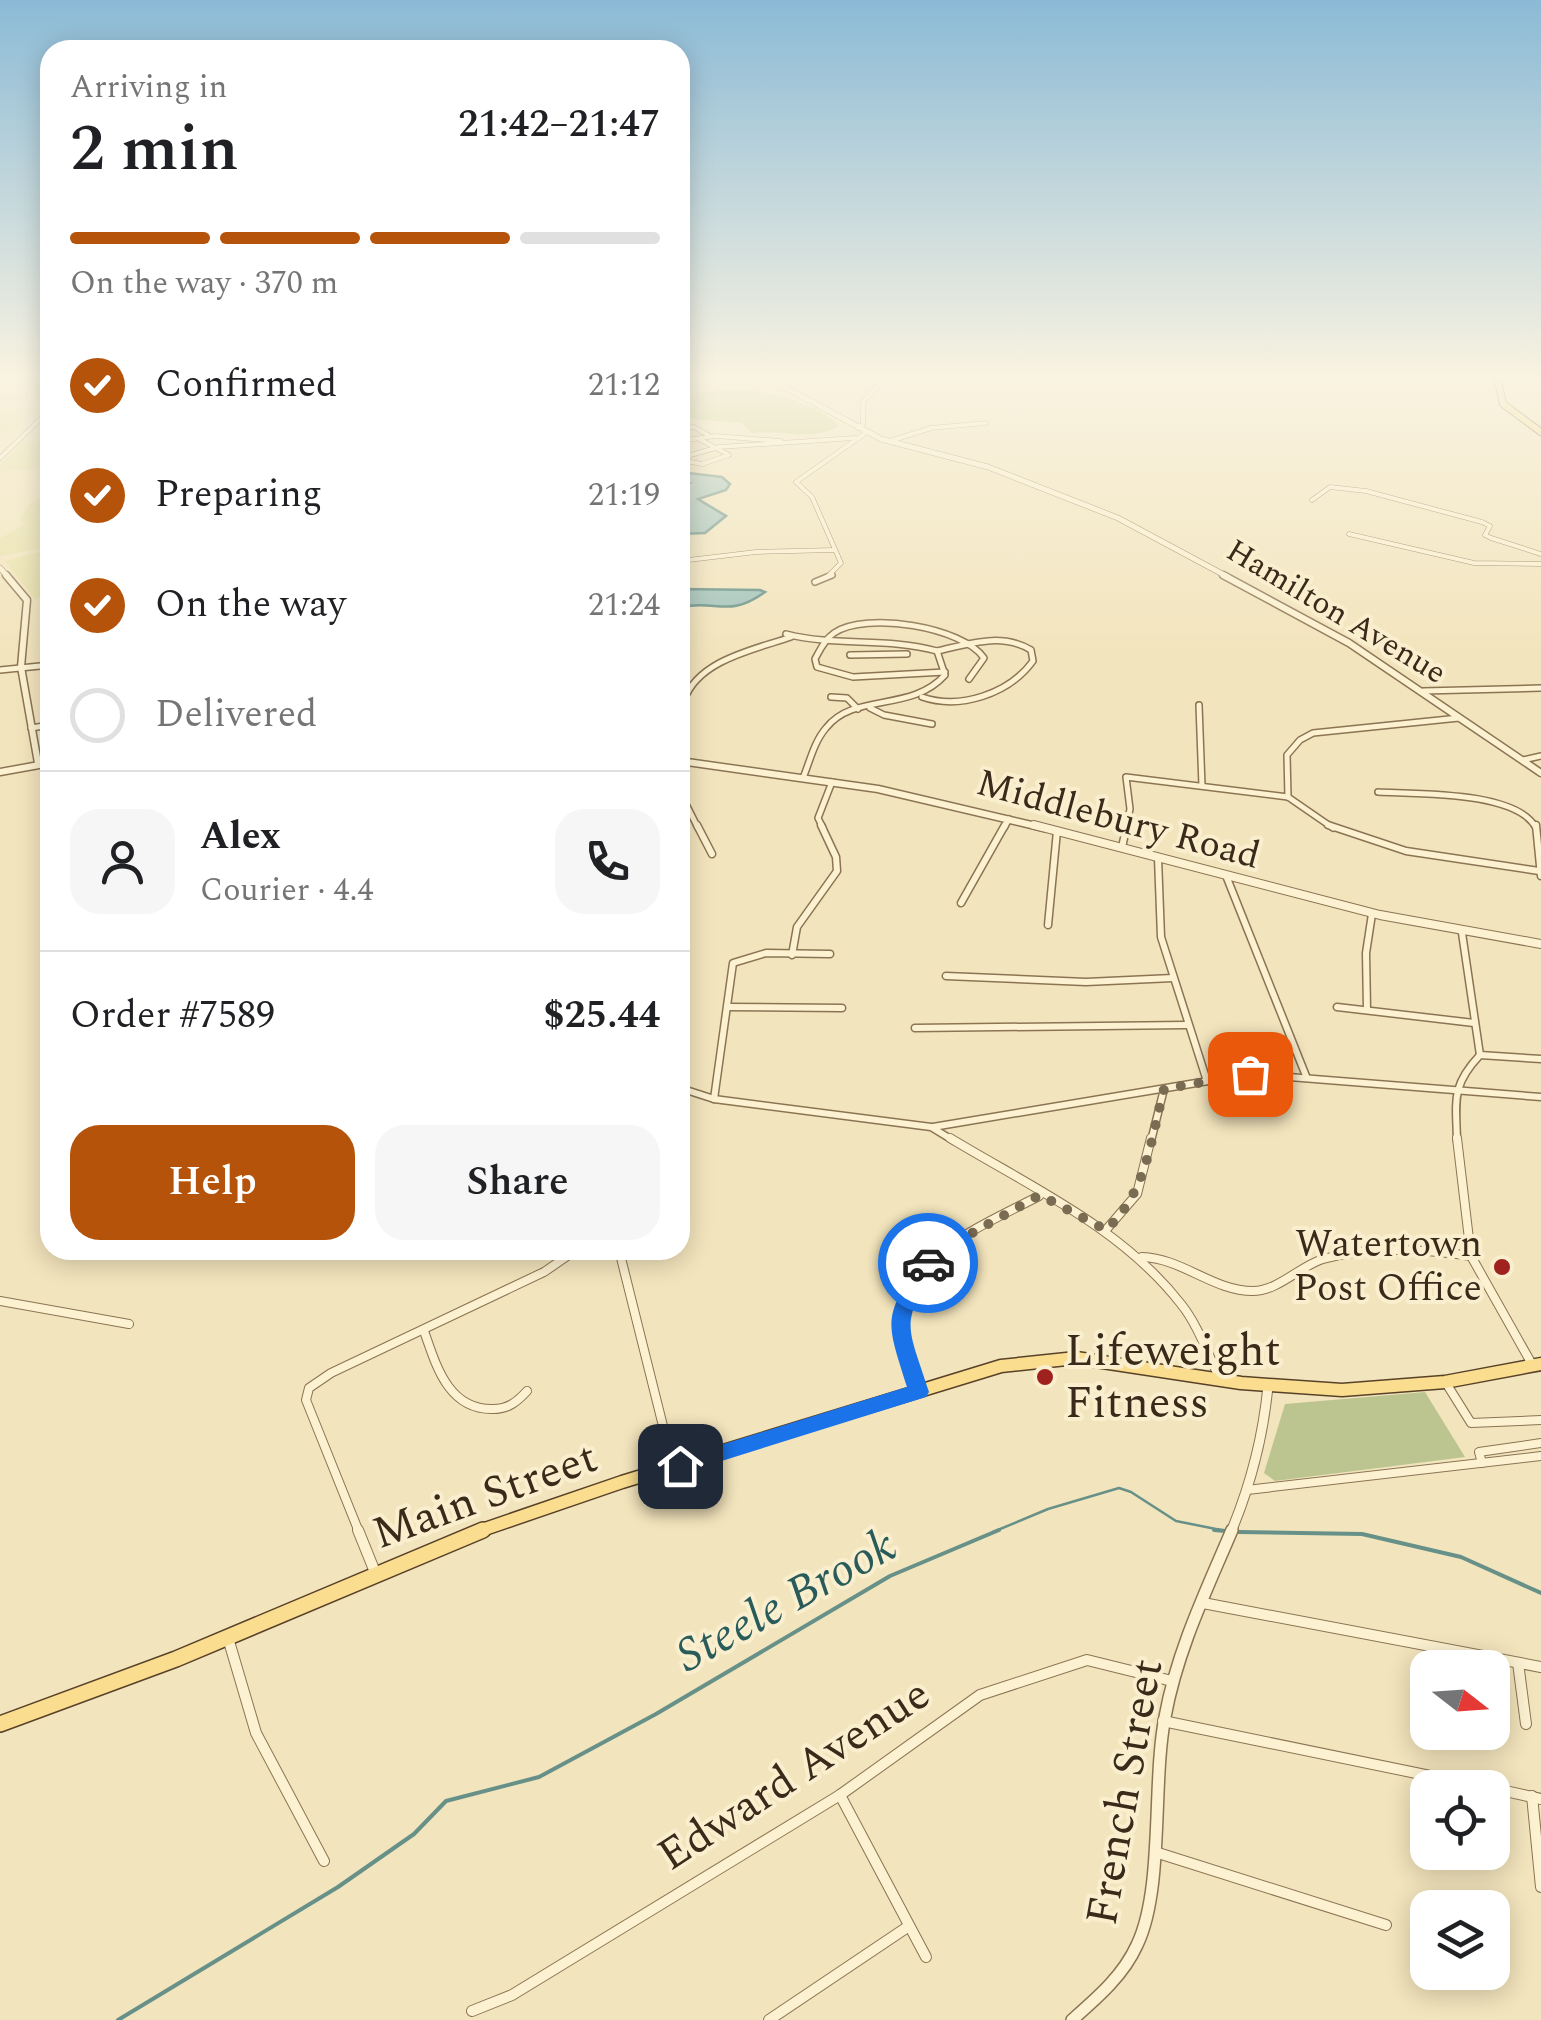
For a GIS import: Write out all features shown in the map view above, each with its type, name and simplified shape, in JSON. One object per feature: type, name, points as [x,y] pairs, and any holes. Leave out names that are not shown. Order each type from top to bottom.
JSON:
[{"type":"main road","name":"Main Street","points":[[0,1724],[228,1637],[498,1524],[917,1384],[1048,1358],[1104,1360],[1268,1386],[1342,1390],[1445,1382],[1537,1365]]},
{"type":"street","points":[[809,470],[796,482],[812,497],[841,563],[838,570],[816,582]]},
{"type":"street","name":"Hamilton Avenue","points":[[997,470],[1092,506],[1349,643],[1424,690],[1541,773]]},
{"type":"street","points":[[1312,500],[1330,487],[1366,491],[1482,522],[1490,526],[1485,535],[1490,539],[1523,545],[1541,554]]},
{"type":"street","points":[[1350,534],[1474,563],[1541,564]]},
{"type":"street","points":[[690,560],[759,552],[834,550]]},
{"type":"street","points":[[0,568],[27,600],[21,667],[38,763],[0,772]]},
{"type":"street","points":[[0,586],[14,582]]},
{"type":"street","points":[[944,672],[838,675],[817,667],[815,659],[824,642],[839,630],[872,625],[954,634],[976,644],[984,658],[969,679]]},
{"type":"street","points":[[690,692],[697,681],[736,658],[789,635],[824,642],[905,641],[936,651],[994,640],[1023,644],[1031,650],[1033,661],[1014,681],[972,702],[948,704],[921,696]]},
{"type":"street","points":[[868,641],[875,653]]},
{"type":"street","points":[[803,778],[822,732],[833,720],[858,709],[921,696],[938,686],[944,672],[936,651]]},
{"type":"street","points":[[850,656],[907,654]]},
{"type":"street","points":[[0,670],[40,666]]},
{"type":"street","points":[[1424,690],[1541,688]]},
{"type":"street","points":[[831,697],[847,698],[858,709]]},
{"type":"street","points":[[1199,705],[1202,786]]},
{"type":"street","points":[[869,707],[884,715],[932,724]]},
{"type":"street","points":[[1288,797],[1285,761],[1290,749],[1302,740],[1344,728],[1410,726],[1460,718]]},
{"type":"street","points":[[30,728],[40,726]]},
{"type":"street","points":[[1522,760],[1541,756]]},
{"type":"street","name":"Middlebury Road","points":[[690,762],[902,793],[1372,914],[1541,944]]},
{"type":"street","points":[[1122,848],[1130,809],[1126,777],[1288,797],[1320,820],[1379,844],[1540,874],[1538,832],[1533,820],[1522,812],[1487,802],[1378,792]]},
{"type":"street","points":[[792,955],[797,927],[837,872],[836,857],[818,818],[832,782]]},
{"type":"street","points":[[690,811],[712,854]]},
{"type":"street","points":[[961,903],[1009,819]]},
{"type":"street","points":[[1048,925],[1057,831]]},
{"type":"street","points":[[1158,858],[1161,936],[1186,1025],[1207,1080]]},
{"type":"street","points":[[1227,878],[1306,1076]]},
{"type":"street","points":[[1367,1010],[1366,953],[1372,914]]},
{"type":"street","points":[[1462,933],[1480,1055]]},
{"type":"street","points":[[714,1100],[733,963],[754,954],[830,954]]},
{"type":"street","points":[[946,976],[1086,982],[1173,978]]},
{"type":"street","points":[[728,1007],[842,1008]]},
{"type":"street","points":[[1337,1007],[1474,1023]]},
{"type":"street","points":[[915,1028],[1186,1025]]},
{"type":"street","points":[[1480,1055],[1541,1060]]},
{"type":"street","points":[[1480,1055],[1464,1072],[1455,1090],[1459,1172],[1470,1256],[1537,1365]]},
{"type":"street","points":[[690,1092],[714,1100],[931,1127],[1250,1074],[1541,1096]]},
{"type":"street","points":[[1106,1230],[1127,1210],[1136,1194],[1164,1089]]},
{"type":"street","points":[[931,1127],[1040,1195],[1106,1230],[1140,1257],[1184,1307],[1221,1380]]},
{"type":"street","points":[[917,1384],[898,1326],[904,1301],[922,1268],[958,1241],[1040,1195]]},
{"type":"street","points":[[1140,1257],[1162,1258],[1222,1284],[1258,1291],[1309,1264],[1336,1255],[1470,1256]]},
{"type":"street","points":[[376,1573],[306,1400],[309,1388],[331,1373],[544,1272],[561,1260]]},
{"type":"street","points":[[621,1260],[673,1468]]},
{"type":"street","points":[[0,1302],[129,1324]]},
{"type":"street","points":[[424,1330],[444,1382],[455,1399],[474,1408],[502,1410],[516,1405],[527,1392]]},
{"type":"street","points":[[1445,1382],[1471,1423],[1541,1420]]},
{"type":"street","name":"French Street","points":[[1072,2020],[1119,1978],[1144,1931],[1155,1852],[1163,1721],[1172,1680],[1246,1490],[1266,1418],[1268,1386]]},
{"type":"street","points":[[1482,1464],[1478,1452],[1541,1443]]},
{"type":"street","points":[[1246,1490],[1541,1456]]},
{"type":"street","points":[[1203,1603],[1541,1667]]},
{"type":"street","points":[[228,1637],[256,1733],[324,1861]]},
{"type":"street","name":"Edward Avenue","points":[[472,2010],[512,1994],[840,1795],[980,1695],[1087,1660],[1172,1680]]},
{"type":"street","points":[[1518,1662],[1526,1724]]},
{"type":"street","points":[[1163,1721],[1410,1771]]},
{"type":"street","points":[[1510,1792],[1537,1798],[1541,1887]]},
{"type":"street","points":[[840,1795],[926,1956]]},
{"type":"street","points":[[1155,1852],[1386,1925]]},
{"type":"street","points":[[769,2020],[910,1926]]},
{"type":"shaded area","points":[[40,497],[40,518],[31,520],[40,519],[40,549],[0,556],[0,539],[24,524],[20,520],[27,507]]},
{"type":"shaded area","points":[[40,552],[40,598],[35,599],[5,561]]},
{"type":"green space","points":[[1425,1392],[1465,1457],[1275,1481],[1264,1473],[1285,1404]]},
{"type":"water","points":[[690,473],[722,477],[730,484],[726,490],[698,499],[726,516],[705,533],[690,534]]},
{"type":"water","points":[[690,589],[765,592],[731,607],[690,605]]},
{"type":"waterway","name":"Steele Brook","points":[[993,1532],[1048,1509],[1119,1488],[1176,1521],[1226,1531],[1214,1530]]},
{"type":"waterway","name":"Steele Brook","points":[[118,2020],[338,1887],[414,1834],[446,1801],[539,1777],[656,1714],[890,1576],[999,1530]]},
{"type":"waterway","name":"Steele Brook","points":[[1249,1532],[1238,1532],[1362,1534],[1461,1557],[1541,1593]]},
{"type":"way so far","points":[[928,1263],[958,1241],[1040,1195],[1106,1230],[1127,1210],[1136,1194],[1164,1089],[1250,1074]]},
{"type":"place","name":"Watertown Post Office","points":[[1502,1267]]},
{"type":"place","name":"Lifeweight Fitness","points":[[1045,1377]]},
{"type":"route","points":[[680,1466],[919,1392],[898,1326],[904,1301],[928,1263]]}]
